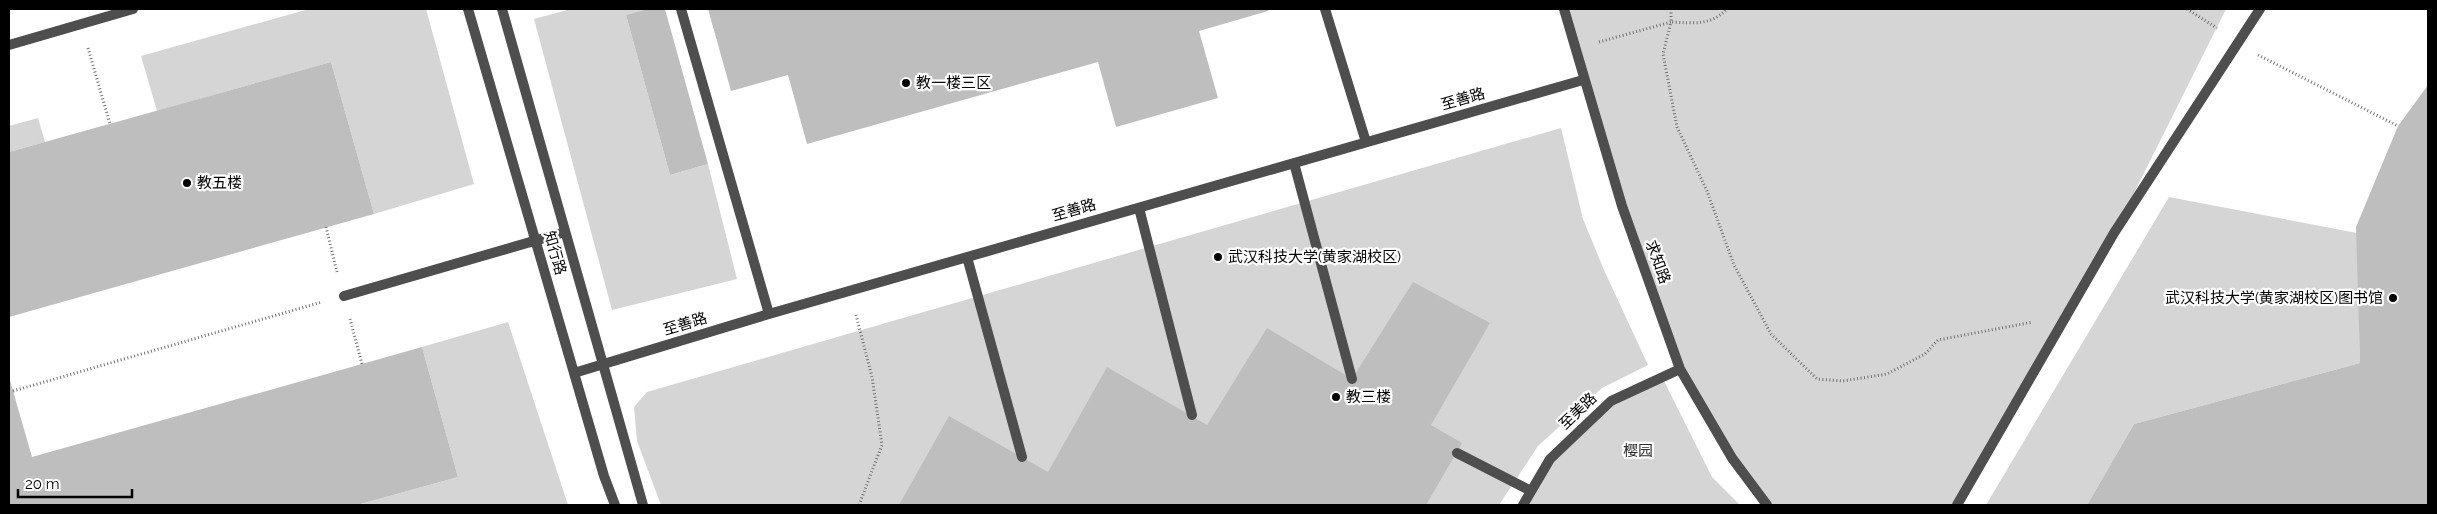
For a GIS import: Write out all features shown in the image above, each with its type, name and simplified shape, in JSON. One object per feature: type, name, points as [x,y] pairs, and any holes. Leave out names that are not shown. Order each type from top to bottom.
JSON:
[{"type":"lane","points":[[9,45],[133,9]]},
{"type":"lane","name":"知行路","points":[[468,9],[604,476],[615,505]]},
{"type":"lane","name":"知行路","points":[[502,9],[643,505]]},
{"type":"lane","points":[[680,9],[769,314]]},
{"type":"lane","points":[[1325,9],[1366,142]]},
{"type":"lane","name":"求知路","points":[[1564,9],[1583,80],[1622,206],[1680,369],[1732,458],[1767,505]]},
{"type":"lane","points":[[1957,505],[2114,233],[2260,9]]},
{"type":"lane","name":"至善路","points":[[574,374],[850,290],[1583,80]]},
{"type":"lane","points":[[1294,163],[1352,378]]},
{"type":"lane","points":[[1139,208],[1192,415]]},
{"type":"lane","points":[[344,296],[565,232]]},
{"type":"lane","points":[[967,257],[1022,457]]},
{"type":"lane","name":"至美路","points":[[1523,505],[1550,459],[1611,400],[1680,369]]},
{"type":"lane","points":[[1457,453],[1531,491]]},
{"type":"path","points":[[1671,9],[1671,22],[1663,54],[1677,127],[1707,191],[1734,265],[1771,334],[1817,379],[1843,380],[1887,374],[1925,354],[1938,340],[1996,327],[2065,317]]},
{"type":"path","points":[[1574,48],[1671,22],[1704,24],[1718,18],[1727,9]]},
{"type":"path","points":[[80,24],[110,124]]},
{"type":"path","points":[[2255,53],[2398,126]]},
{"type":"path","points":[[326,227],[362,364]]},
{"type":"path","points":[[850,290],[872,377],[882,445],[860,505]]},
{"type":"path","points":[[13,391],[344,296]]},
{"type":"green space","points":[[309,9],[426,9],[474,184],[374,214],[331,62],[157,111],[141,56]]},
{"type":"green space","points":[[571,9],[647,9],[626,15],[670,175],[708,164],[737,279],[612,310],[534,19]]},
{"type":"green space","points":[[1564,9],[2226,9],[2114,233],[1957,505],[1767,505],[1680,369],[1583,80]]},
{"type":"green space","points":[[38,118],[45,142],[9,152],[9,126]]},
{"type":"green space","points":[[1561,128],[1583,219],[1604,270],[1648,365],[1602,388],[1538,446],[1499,505],[661,505],[637,441],[634,407],[647,392]]},
{"type":"green space","points":[[2169,197],[2357,233],[2360,363],[2134,424],[2087,505],[1986,505]]},
{"type":"green space","points":[[508,322],[568,505],[357,505],[458,477],[422,347]]},
{"type":"green space","name":"樱园","points":[[1662,377],[1712,477],[1740,505],[1523,505],[1550,459],[1611,401]]},
{"type":"building","points":[[647,9],[665,9],[708,164],[670,175],[626,15]]},
{"type":"building","name":"教一楼三区","points":[[708,9],[1268,9],[1268,11],[1199,31],[1218,98],[1116,127],[1098,62],[807,144],[788,75],[731,91]]},
{"type":"building","name":"教五楼","points":[[331,62],[374,214],[9,317],[9,152]]},
{"type":"building","name":"武汉科技大学(黄家湖校区)图书馆","points":[[2428,85],[2428,505],[2087,505],[2134,424],[2360,363],[2356,227],[2398,126]]},
{"type":"building","name":"教三楼","points":[[1413,282],[1490,323],[1431,425],[1462,443],[1426,505],[899,505],[949,416],[1048,472],[1107,367],[1207,425],[1267,328],[1352,379]]},
{"type":"building","points":[[422,347],[458,477],[357,505],[9,505],[9,377],[32,457]]},
{"type":"place","name":"教一楼三区","points":[[906,83]]},
{"type":"place","name":"教五楼","points":[[187,183]]},
{"type":"place","name":"武汉科技大学(黄家湖校区)","points":[[1218,257]]},
{"type":"place","name":"武汉科技大学(黄家湖校区)图书馆","points":[[2393,298]]},
{"type":"place","name":"教三楼","points":[[1336,397]]}]
